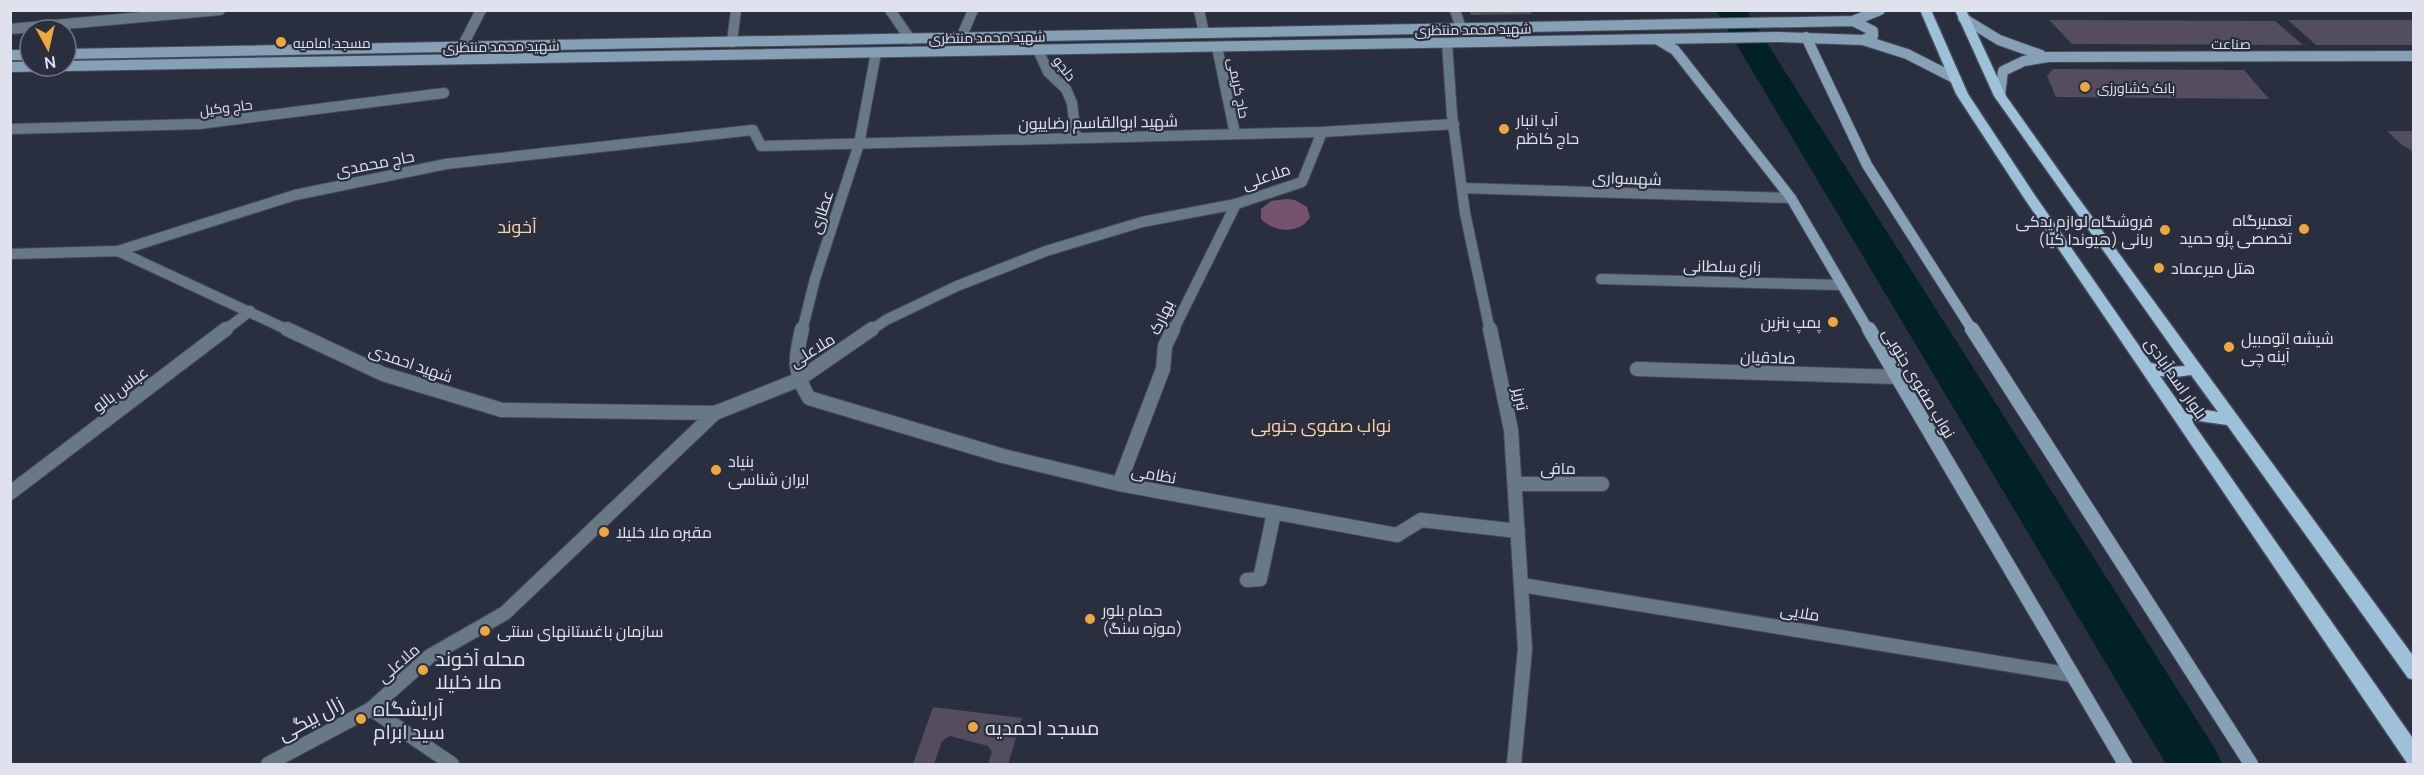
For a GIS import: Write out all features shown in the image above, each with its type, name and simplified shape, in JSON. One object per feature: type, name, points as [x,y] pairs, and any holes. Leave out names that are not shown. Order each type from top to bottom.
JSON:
[{"type":"main road","name":"شهید محمد منتظری","points":[[78,54],[1853,21],[1880,10]]},
{"type":"main road","name":"بلوار اسد آبادی","points":[[1925,10],[1962,94],[2028,195],[2414,757]]},
{"type":"main road","points":[[1961,14],[1999,40],[2048,57]]},
{"type":"main road","name":"بلوار اسد آبادی","points":[[1961,14],[2000,96],[2414,672]]},
{"type":"main road","points":[[1853,21],[1873,31],[1873,36],[1863,40]]},
{"type":"main road","name":"شهید محمد منتظری","points":[[10,67],[1657,39],[1691,42]]},
{"type":"main road","name":"نواب صفوی جنوبی","points":[[1657,39],[1676,50],[1791,198],[2125,765]]},
{"type":"main road","points":[[1676,50],[1691,42],[1863,40],[1907,54],[1956,79]]},
{"type":"main road","points":[[1807,41],[1867,165],[2251,765]]},
{"type":"main road","name":"صناعت","points":[[2048,57],[2414,56]]},
{"type":"main road","points":[[2000,96],[2003,71],[2029,59],[2048,57]]},
{"type":"main road","points":[[2147,367],[2179,372],[2194,368]]},
{"type":"main road","points":[[2183,420],[2199,415],[2232,420]]},
{"type":"street","points":[[10,29],[220,10]]},
{"type":"street","points":[[462,47],[481,10]]},
{"type":"street","points":[[732,42],[736,10]]},
{"type":"street","points":[[890,10],[910,39]]},
{"type":"street","points":[[961,38],[973,10]]},
{"type":"street","points":[[1199,10],[1204,33]]},
{"type":"street","points":[[1455,10],[1461,28]]},
{"type":"street","name":"تبریز","points":[[1447,43],[1465,213],[1511,430],[1525,650],[1514,765]]},
{"type":"street","name":"حاج کریمی","points":[[1217,47],[1235,134]]},
{"type":"street","name":"دلجو","points":[[1038,50],[1048,72],[1066,89],[1072,104],[1076,138]]},
{"type":"street","name":"عطاری","points":[[798,380],[795,357],[815,279],[860,144],[876,53]]},
{"type":"street","name":"حاج وکیل","points":[[10,129],[199,124],[444,93]]},
{"type":"street","name":"شهید ابوالقاسم رضاییون","points":[[753,130],[761,146],[1322,132],[1454,124]]},
{"type":"street","name":"حاج محمدی","points":[[10,254],[118,251],[295,195],[447,164],[753,130]]},
{"type":"street","name":"ملاعلی","points":[[372,709],[430,656],[505,613],[716,414],[798,380],[886,320],[979,277],[1046,251],[1142,222],[1236,204],[1302,182],[1322,132]]},
{"type":"street","name":"شهسواری","points":[[1462,188],[1791,198]]},
{"type":"street","name":"بهارک","points":[[1119,484],[1163,369],[1165,346],[1236,204]]},
{"type":"street","name":"شهید احمدی","points":[[118,251],[383,374],[502,410],[716,414]]},
{"type":"street","name":"زارع سلطانی","points":[[1601,279],[1842,285]]},
{"type":"street","name":"عباس بالو","points":[[10,493],[250,311]]},
{"type":"street","name":"صادقیان","points":[[1637,369],[1897,377]]},
{"type":"street","name":"نظامی","points":[[798,380],[809,398],[1003,456],[1119,484],[1397,536],[1421,520],[1518,531]]},
{"type":"street","name":"مافی","points":[[1515,484],[1602,484]]},
{"type":"street","points":[[1247,580],[1260,579],[1274,513]]},
{"type":"street","name":"ملایی","points":[[1522,585],[2072,675]]},
{"type":"street","points":[[372,709],[452,765]]},
{"type":"street","name":"زال بیگی","points":[[268,765],[372,709]]},
{"type":"shaded area","points":[[1295,200],[1307,207],[1310,217],[1306,223],[1286,230],[1272,227],[1261,219],[1261,209],[1271,201]]},
{"type":"building","points":[[1469,10],[1530,10],[1532,14],[1471,15]]},
{"type":"building","points":[[2049,20],[2275,21],[2303,45],[2072,44]]},
{"type":"building","points":[[2288,20],[2414,20],[2414,45],[2316,45]]},
{"type":"building","points":[[2053,69],[2244,70],[2269,99],[2056,97],[2047,76]]},
{"type":"building","points":[[2387,131],[2414,131],[2414,152],[2402,145]]},
{"type":"building","name":"مسجد احمدیه","points":[[933,707],[1022,718],[1008,764],[988,764],[992,752],[988,746],[950,736],[942,741],[934,764],[913,764]]},
{"type":"waterway","points":[[1731,10],[2195,764]]},
{"type":"place","name":"مسجد امامیه","points":[[281,42]]},
{"type":"place","name":"بانک کشاورزی","points":[[2085,87]]},
{"type":"place","name":"آب انبار حاج کاظم","points":[[1504,129]]},
{"type":"place","name":"تعمیرگاه تخصصی پژو حمید","points":[[2304,229]]},
{"type":"place","name":"فروشگاه لوازم یدکی ربانی (هیوندا کیا)","points":[[2165,230]]},
{"type":"place","name":"هتل میرعماد","points":[[2159,268]]},
{"type":"place","name":"پمپ بنزین","points":[[1833,322]]},
{"type":"place","name":"شیشه اتومبیل آینه چی","points":[[2229,347]]},
{"type":"place","name":"بنیاد ایران شناسی","points":[[716,470]]},
{"type":"place","name":"مقبره ملا خلیلا","points":[[604,532]]},
{"type":"place","name":"حمام بلور (موزه سنگ)","points":[[1090,619]]},
{"type":"place","name":"سازمان باغستانهای سنتی","points":[[485,631]]},
{"type":"place","name":"محله آخوند ملا خلیلا","points":[[423,670]]},
{"type":"place","name":"آرایشگاه سید ابرام","points":[[361,719]]},
{"type":"place","name":"مسجد احمدیه","points":[[973,727]]},
{"type":"district","name":"آخوند","points":[[517,226]]},
{"type":"district","name":"نواب صفوی جنوبی","points":[[1321,425]]}]
